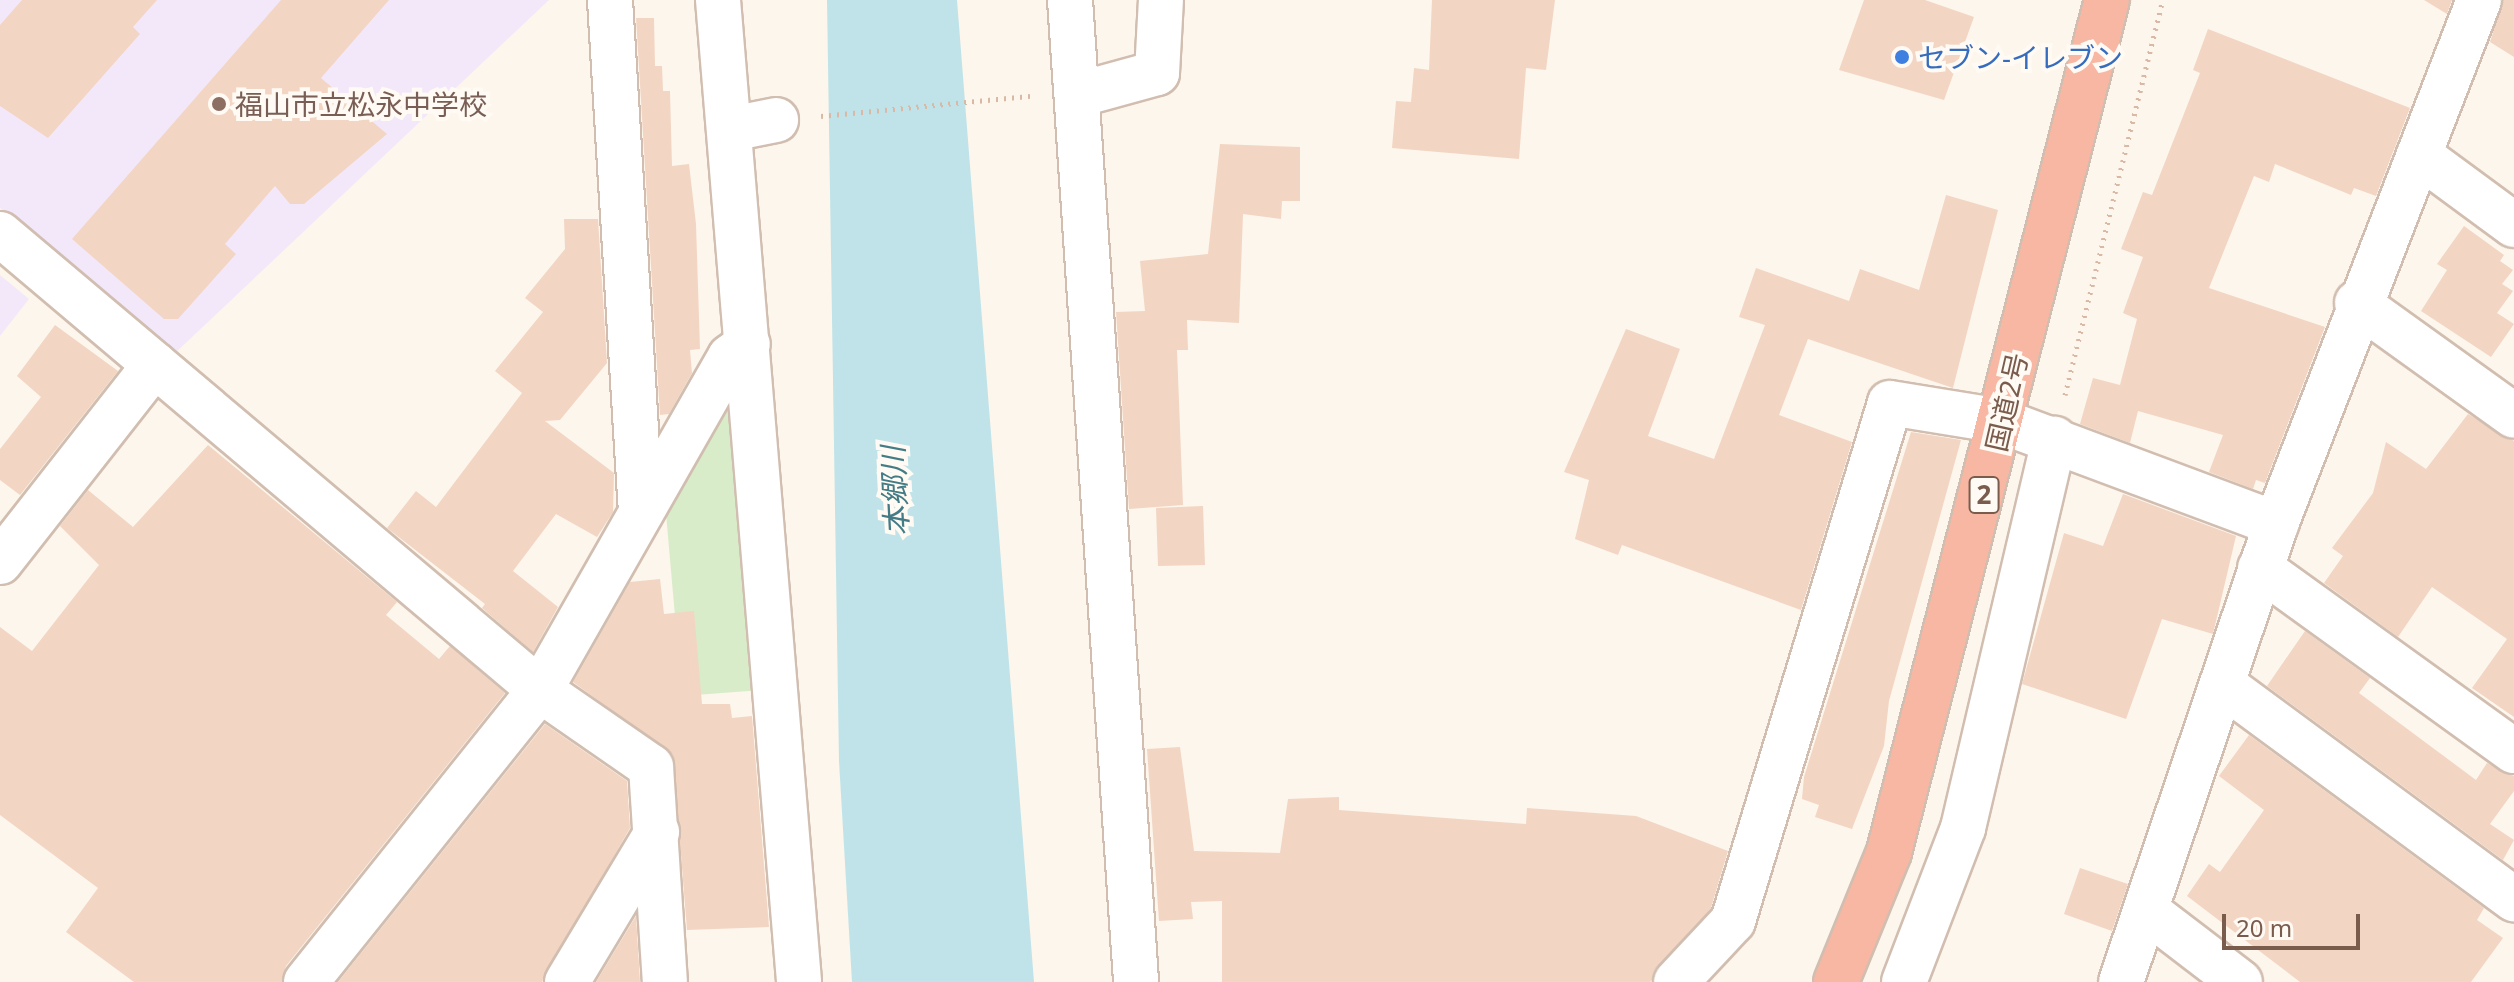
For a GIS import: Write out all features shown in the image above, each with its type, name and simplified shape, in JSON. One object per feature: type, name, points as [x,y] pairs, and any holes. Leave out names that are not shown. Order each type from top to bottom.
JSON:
[{"type":"highway","name":"国道2号","points":[[1836,982],[1889,852],[2107,0]]},
{"type":"street","points":[[610,0],[641,512]]},
{"type":"street","points":[[718,0],[799,982]]},
{"type":"street","points":[[1070,0],[1136,982]]},
{"type":"street","points":[[1077,95],[1157,73],[1161,0]]},
{"type":"street","points":[[2121,982],[2276,524],[2357,303],[2479,0]]},
{"type":"street","points":[[731,129],[776,120]]},
{"type":"street","points":[[2419,155],[2514,225]]},
{"type":"street","points":[[0,234],[540,690],[651,767],[665,982]]},
{"type":"street","points":[[2357,303],[2514,416]]},
{"type":"street","points":[[306,982],[540,690],[730,357],[748,344]]},
{"type":"street","points":[[0,562],[155,364]]},
{"type":"street","points":[[1676,982],[1733,921],[1890,403],[2001,421],[2276,524]]},
{"type":"street","points":[[1904,982],[1963,828],[2054,439]]},
{"type":"street","points":[[2260,568],[2514,751]]},
{"type":"street","points":[[2222,684],[2514,899]]},
{"type":"street","points":[[567,982],[657,832]]},
{"type":"street","points":[[2147,911],[2240,982]]},
{"type":"path","points":[[2054,439],[2163,0]]},
{"type":"path","points":[[776,120],[1030,96]]},
{"type":"shaded area","name":"福山市立松永中学校","points":[[0,0],[549,0],[173,355],[0,208]]},
{"type":"shaded area","points":[[0,275],[29,299],[0,336]]},
{"type":"green space","points":[[736,387],[762,690],[682,696],[665,502]]},
{"type":"water","name":"本郷川","points":[[827,0],[957,0],[1034,982],[852,982],[839,761]]},
{"type":"building","points":[[22,0],[157,0],[133,27],[140,34],[48,138],[0,106],[0,25]]},
{"type":"building","points":[[281,0],[389,0],[321,78],[387,134],[304,204],[290,204],[275,186],[225,244],[236,254],[178,319],[164,319],[72,239]]},
{"type":"building","points":[[1432,0],[1555,0],[1546,70],[1526,68],[1519,159],[1392,148],[1396,101],[1411,102],[1414,68],[1429,70]]},
{"type":"building","name":"セブン-イレブン","points":[[1864,0],[1925,0],[1974,17],[1944,100],[1839,70]]},
{"type":"building","points":[[2424,0],[2452,0],[2447,14]]},
{"type":"building","points":[[2503,0],[2514,0],[2514,57],[2490,42]]},
{"type":"building","points":[[636,18],[654,18],[655,66],[662,66],[663,91],[670,91],[672,166],[689,164],[696,224],[700,349],[690,350],[692,373],[669,414],[660,415]]},
{"type":"building","points":[[2208,29],[2410,108],[2376,196],[2354,188],[2351,195],[2275,164],[2269,182],[2254,176],[2209,288],[2325,327],[2265,483],[2256,480],[2253,489],[2209,472],[2223,435],[2138,411],[2130,443],[2080,424],[2093,378],[2120,385],[2137,319],[2123,313],[2143,257],[2121,249],[2143,192],[2152,195],[2200,73],[2193,70]]},
{"type":"building","points":[[1220,144],[1300,147],[1300,201],[1282,201],[1281,219],[1243,214],[1239,323],[1187,320],[1188,350],[1177,350],[1183,505],[1129,509],[1116,312],[1145,311],[1140,261],[1208,254]]},
{"type":"building","points":[[1946,195],[1998,210],[1953,388],[1808,339],[1779,415],[1852,442],[1801,610],[1622,545],[1618,555],[1575,539],[1589,480],[1564,472],[1626,329],[1680,349],[1648,436],[1714,459],[1765,325],[1739,317],[1756,268],[1849,301],[1860,269],[1919,290]]},
{"type":"building","points":[[564,219],[598,219],[607,363],[560,420],[545,421],[614,473],[613,512],[597,537],[556,514],[513,571],[558,607],[533,652],[482,608],[485,604],[387,528],[416,491],[436,507],[522,393],[495,371],[543,312],[525,298],[565,249]]},
{"type":"building","points":[[2464,226],[2504,255],[2500,261],[2513,270],[2502,284],[2513,291],[2497,313],[2514,324],[2491,357],[2421,311],[2447,270],[2437,264]]},
{"type":"building","points":[[55,325],[118,371],[20,495],[0,480],[0,449],[41,397],[17,376]]},
{"type":"building","points":[[2468,414],[2514,441],[2514,717],[2472,688],[2507,639],[2432,587],[2398,637],[2324,583],[2343,556],[2332,548],[2373,493],[2386,442],[2426,469]]},
{"type":"building","points":[[1911,432],[1961,440],[1889,701],[1884,746],[1852,829],[1815,817],[1819,805],[1802,799],[1804,777]]},
{"type":"building","points":[[208,445],[397,602],[386,615],[439,659],[450,646],[505,693],[286,966],[282,982],[134,982],[66,932],[98,888],[0,815],[0,627],[32,651],[99,565],[60,526],[88,490],[133,527]]},
{"type":"building","points":[[2123,494],[2236,536],[2213,634],[2162,619],[2126,719],[2022,684],[2064,533],[2103,546]]},
{"type":"building","points":[[1203,506],[1205,565],[1158,566],[1156,508]]},
{"type":"building","points":[[660,579],[664,614],[694,611],[702,704],[730,704],[732,718],[752,716],[769,927],[687,930],[673,755],[573,682],[630,582]]},
{"type":"building","points":[[2305,631],[2370,678],[2359,693],[2476,780],[2487,763],[2514,776],[2514,791],[2490,824],[2514,840],[2503,860],[2267,686]]},
{"type":"building","points":[[545,724],[627,781],[630,828],[542,982],[338,982]]},
{"type":"building","points":[[2249,735],[2484,908],[2477,920],[2503,938],[2471,982],[2300,982],[2187,896],[2209,864],[2220,872],[2264,810],[2219,776]]},
{"type":"building","points":[[1180,747],[1194,851],[1280,853],[1288,799],[1339,797],[1339,810],[1526,824],[1527,808],[1636,816],[1728,851],[1711,908],[1650,982],[1222,982],[1222,901],[1191,902],[1193,919],[1159,921],[1147,749]]},
{"type":"building","points":[[2080,868],[2128,884],[2112,931],[2064,914]]},
{"type":"building","points":[[636,916],[640,982],[596,982]]},
{"type":"place","name":"セブン-イレブン","points":[[1902,57]]},
{"type":"place","name":"福山市立松永中学校","points":[[219,104]]}]
